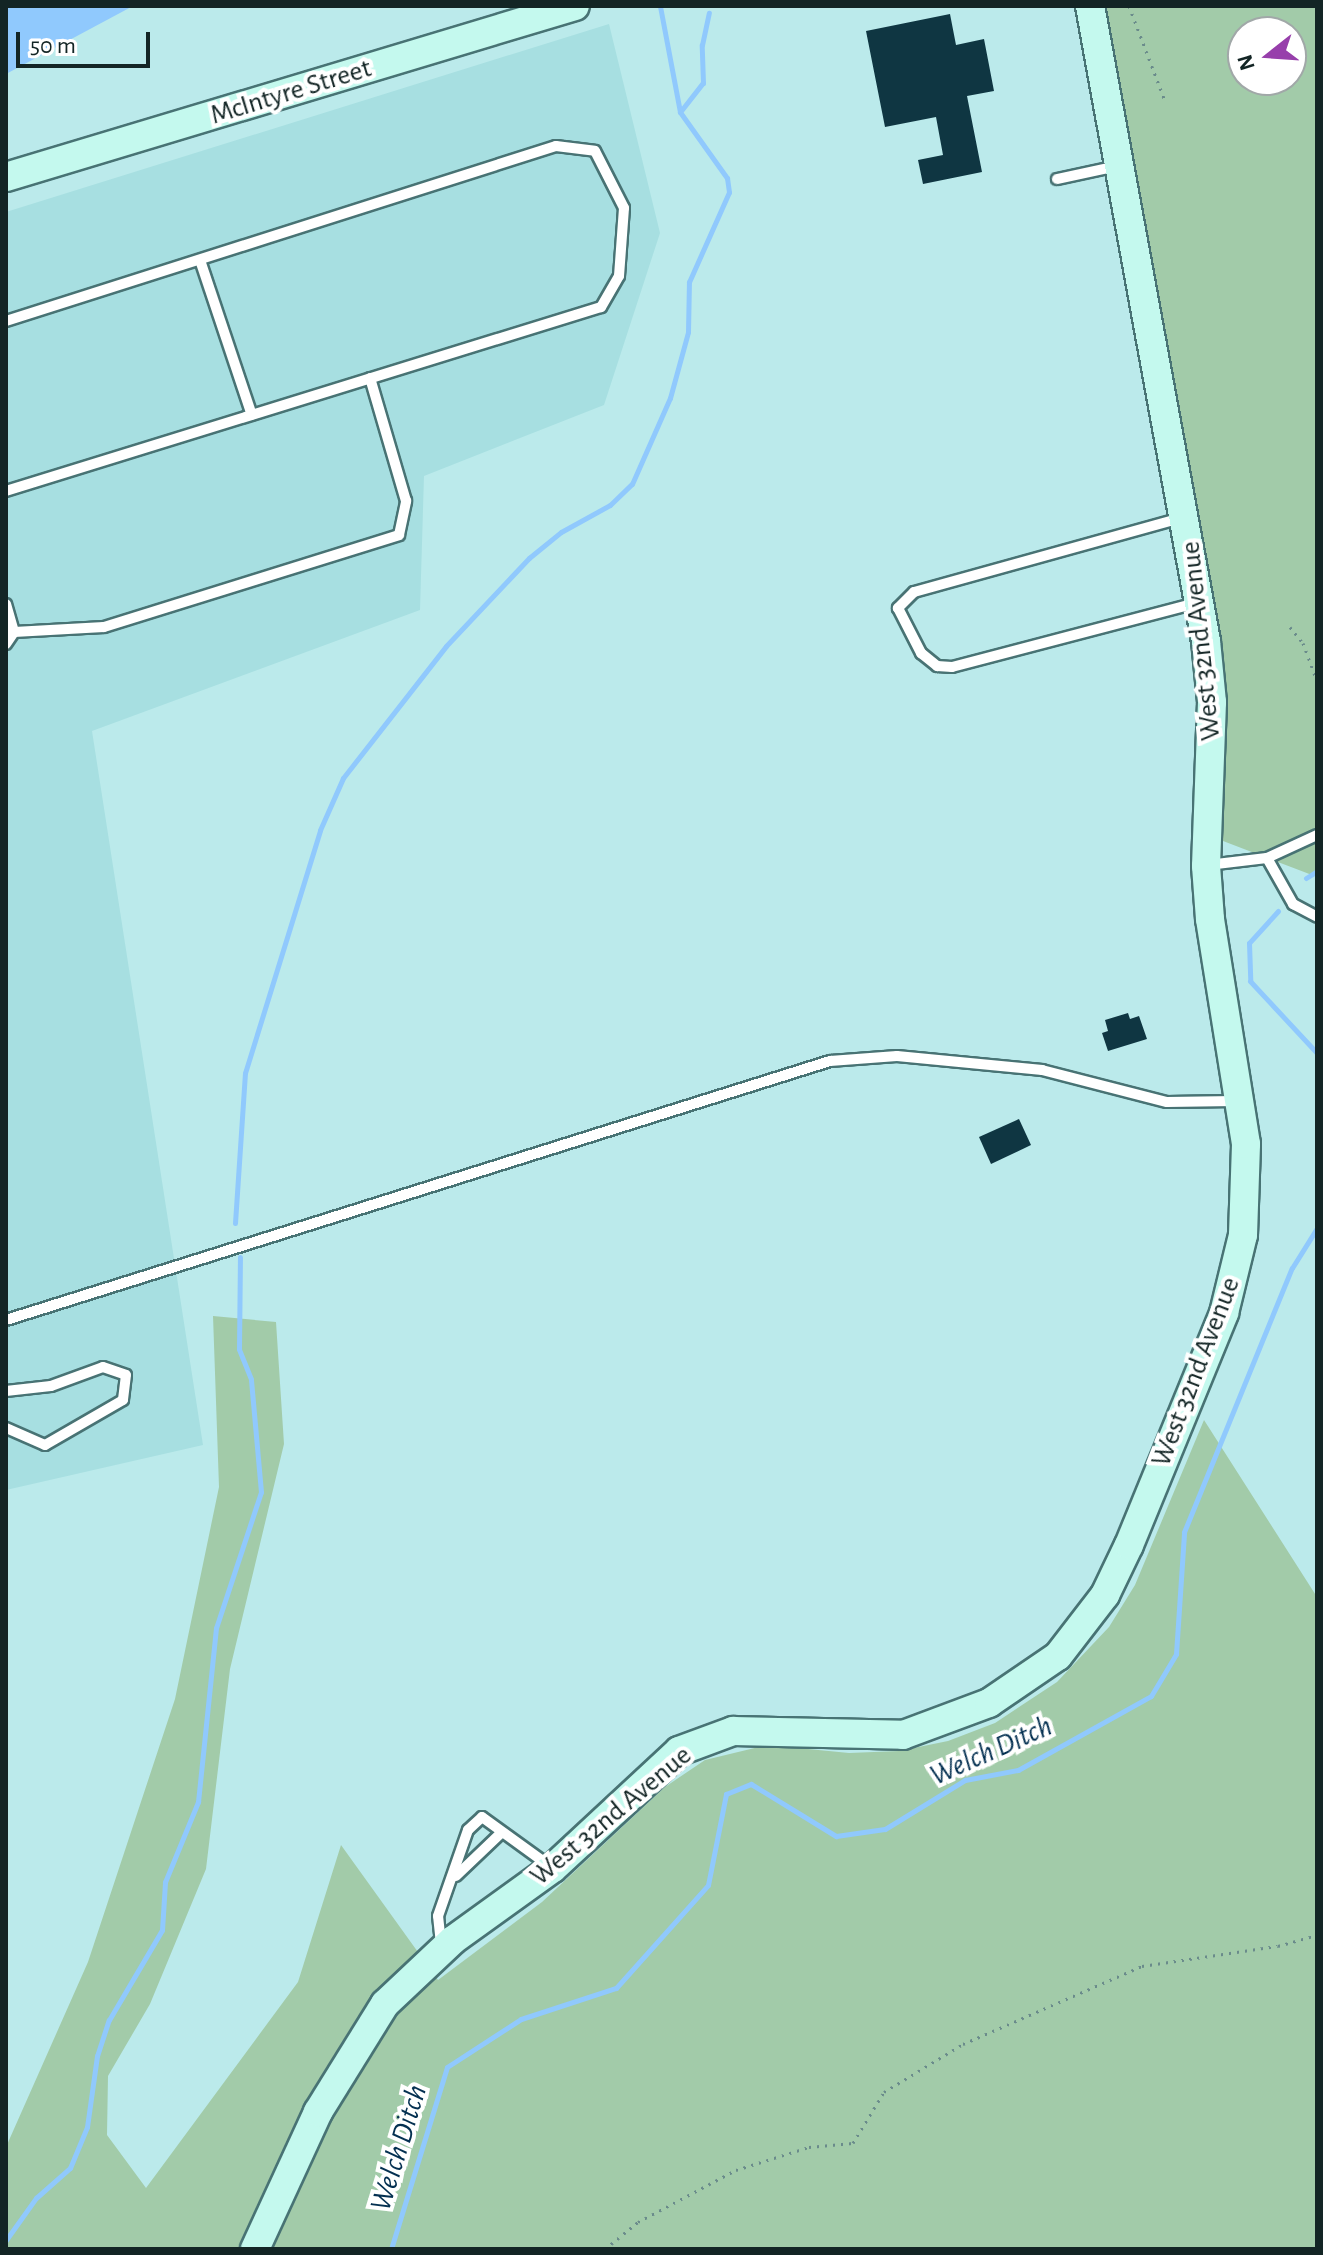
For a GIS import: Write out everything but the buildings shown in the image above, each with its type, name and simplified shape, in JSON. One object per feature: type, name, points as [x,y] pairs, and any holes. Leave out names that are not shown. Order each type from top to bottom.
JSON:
[{"type":"street","name":"McIntyre Street","points":[[6,177],[575,6]]},
{"type":"street","name":"West 32nd Avenue","points":[[255,2249],[343,2066],[385,2004],[441,1949],[553,1868],[653,1773],[708,1737],[764,1729],[847,1737],[903,1735],[989,1703],[1058,1656],[1105,1595],[1123,1558],[1224,1313],[1247,1201],[1239,1101],[1214,969],[1206,866],[1212,702],[1187,517],[1090,6]]},
{"type":"lane","points":[[6,321],[556,146],[595,151],[624,208],[619,276],[601,307],[6,491]]},
{"type":"lane","points":[[1057,179],[1119,165]]},
{"type":"lane","points":[[200,260],[252,415]]},
{"type":"lane","points":[[10,633],[104,627],[399,535],[406,501],[370,378]]},
{"type":"lane","points":[[1187,517],[914,592],[898,608],[921,653],[937,666],[952,667],[1200,602]]},
{"type":"lane","points":[[6,604],[10,633],[6,644]]},
{"type":"lane","points":[[1206,866],[1267,858],[1317,835]]},
{"type":"lane","points":[[1267,858],[1293,904],[1317,917]]},
{"type":"lane","points":[[6,1320],[830,1061],[897,1056],[1042,1070],[1167,1102],[1239,1101]]},
{"type":"lane","points":[[6,1391],[51,1386],[103,1367],[126,1375],[123,1400],[45,1445],[6,1428]]},
{"type":"lane","points":[[441,1949],[438,1916],[455,1877],[468,1830],[482,1817],[500,1834],[553,1868]]},
{"type":"lane","points":[[455,1877],[500,1834]]},
{"type":"path","points":[[1129,6],[1165,101]]},
{"type":"path","points":[[1290,627],[1303,643],[1317,681]]},
{"type":"path","points":[[605,2249],[638,2222],[736,2170],[809,2147],[853,2143],[884,2092],[963,2044],[1142,1966],[1278,1946],[1317,1935]]},
{"type":"shaded area","points":[[609,24],[660,233],[604,405],[424,476],[420,610],[92,731],[203,1445],[6,1490],[6,212]]},
{"type":"green space","points":[[1098,6],[1317,6],[1317,872],[1312,875],[1210,836],[1209,750]]},
{"type":"green space","points":[[213,1316],[276,1322],[284,1444],[230,1669],[206,1869],[150,2004],[108,2076],[107,2135],[146,2188],[298,1982],[341,1845],[438,1980],[542,1902],[665,1787],[705,1760],[767,1745],[849,1753],[899,1751],[948,1741],[995,1723],[1057,1682],[1109,1627],[1135,1585],[1204,1420],[1317,1597],[1317,2249],[6,2249],[6,2147],[88,1962],[175,1699],[219,1487]]},
{"type":"water","points":[[6,6],[133,6],[6,74]]},
{"type":"waterway","points":[[235,1223],[245,1073],[320,830],[343,778],[446,646],[529,558],[561,532],[610,505],[632,484],[670,398],[688,332],[689,282],[729,192],[727,178],[680,112],[660,6]]},
{"type":"waterway","points":[[680,112],[703,83],[702,45],[709,13]]},
{"type":"waterway","name":"Welch Ditch","points":[[1306,878],[1317,871]]},
{"type":"waterway","name":"Welch Ditch","points":[[1278,911],[1249,943],[1250,981],[1317,1053]]},
{"type":"waterway","name":"Welch Ditch","points":[[391,2249],[447,2067],[521,2019],[616,1988],[708,1885],[726,1794],[751,1784],[836,1836],[885,1829],[965,1780],[1018,1770],[1151,1696],[1176,1654],[1184,1532],[1292,1268],[1317,1228]]},
{"type":"waterway","points":[[6,2240],[36,2198],[70,2168],[87,2127],[97,2056],[109,2020],[162,1930],[165,1882],[198,1802],[216,1628],[261,1492],[251,1379],[239,1349],[240,1257]]}]
